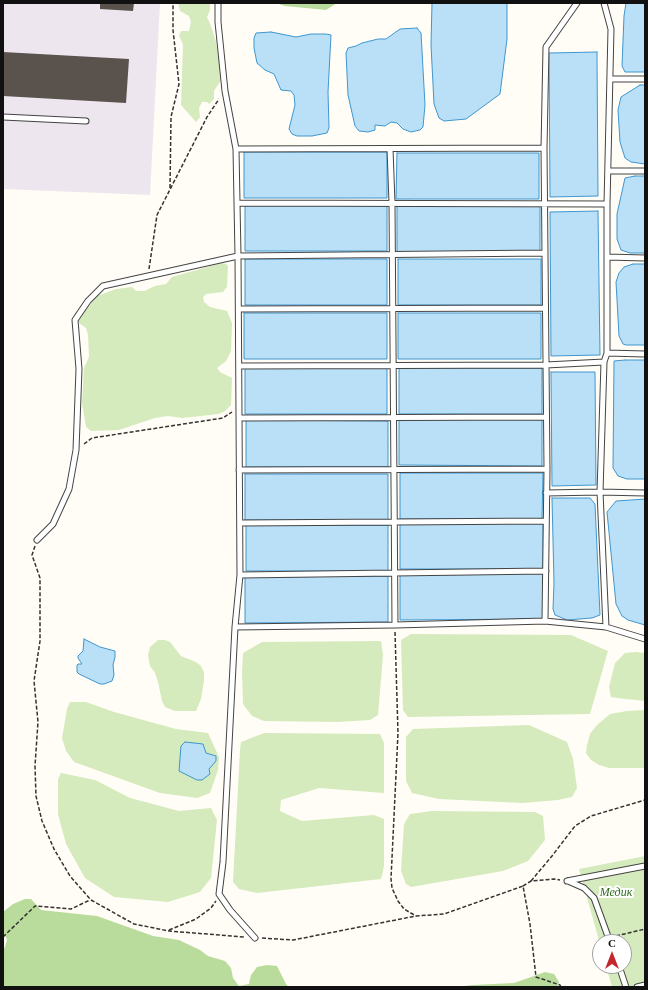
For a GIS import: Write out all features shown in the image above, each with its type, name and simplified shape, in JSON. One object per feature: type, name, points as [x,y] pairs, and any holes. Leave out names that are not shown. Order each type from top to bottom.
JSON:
[{"type":"lane","points":[[218,3],[218,22],[225,90],[236,149],[240,523],[240,574],[235,627],[224,862],[219,894],[230,910],[255,938]]},
{"type":"lane","points":[[545,621],[547,469],[544,148],[546,47],[577,3]]},
{"type":"lane","points":[[604,3],[608,12],[611,29],[607,204],[607,353],[604,362],[600,492],[606,626]]},
{"type":"lane","points":[[610,79],[645,79]]},
{"type":"lane","points":[[3,117],[86,121]]},
{"type":"lane","points":[[236,149],[544,148]]},
{"type":"lane","points":[[390,149],[392,203],[395,625]]},
{"type":"lane","points":[[608,171],[645,171]]},
{"type":"lane","points":[[237,202],[607,204]]},
{"type":"lane","points":[[37,540],[53,524],[69,489],[76,450],[79,369],[75,320],[88,301],[103,286],[238,256],[545,253]]},
{"type":"lane","points":[[607,257],[645,258]]},
{"type":"lane","points":[[238,309],[545,308]]},
{"type":"lane","points":[[607,353],[645,354]]},
{"type":"lane","points":[[239,366],[546,365],[604,362]]},
{"type":"lane","points":[[239,418],[546,417]]},
{"type":"lane","points":[[239,470],[547,469]]},
{"type":"lane","points":[[546,493],[645,493]]},
{"type":"lane","points":[[240,523],[546,521]]},
{"type":"lane","points":[[240,574],[546,571]]},
{"type":"lane","points":[[235,627],[545,621],[606,626],[645,639]]},
{"type":"lane","points":[[567,881],[645,866]]},
{"type":"lane","points":[[567,881],[584,888],[594,898],[607,934]]},
{"type":"lane","points":[[622,974],[626,987]]},
{"type":"lane","points":[[637,987],[645,985]]},
{"type":"path","points":[[170,190],[171,117],[178,84],[172,10],[174,3]]},
{"type":"path","points":[[148,277],[158,215],[207,117],[225,90]]},
{"type":"path","points":[[76,450],[92,438],[223,418],[239,407]]},
{"type":"path","points":[[37,540],[32,555],[40,578],[40,641],[34,681],[38,722],[35,766],[36,796],[42,821],[54,849],[70,876],[91,900],[134,924],[168,931],[293,940],[416,916],[444,914],[523,886],[531,881],[575,826],[591,816],[645,800]]},
{"type":"path","points":[[395,625],[398,733],[391,879],[392,888],[398,901],[404,909],[416,916]]},
{"type":"path","points":[[531,881],[554,879],[567,881]]},
{"type":"path","points":[[523,886],[530,924],[536,977],[560,985],[561,987]]},
{"type":"path","points":[[168,931],[196,919],[212,908],[219,894]]},
{"type":"path","points":[[3,937],[35,906],[71,909],[91,900]]},
{"type":"path","points":[[629,934],[645,929]]},
{"type":"shaded area","points":[[3,3],[160,3],[150,195],[3,189]]},
{"type":"green space","points":[[178,3],[210,3],[210,10],[207,17],[216,42],[221,74],[221,80],[214,91],[214,99],[209,104],[207,102],[202,102],[199,108],[200,117],[196,122],[181,105],[183,44],[179,36],[181,31],[189,31],[191,22],[189,16],[180,11]]},
{"type":"green space","points":[[276,3],[337,3],[326,10],[285,6]]},
{"type":"green space","points":[[221,263],[228,266],[227,287],[223,292],[206,294],[203,297],[204,302],[210,307],[227,311],[232,323],[231,351],[226,361],[217,368],[220,372],[232,378],[231,405],[219,414],[182,418],[168,416],[155,418],[119,430],[91,431],[86,427],[82,403],[84,368],[89,357],[88,335],[86,328],[79,323],[79,318],[97,296],[116,289],[132,287],[136,291],[144,291],[155,286],[166,284],[172,277]]},
{"type":"green space","points":[[411,634],[571,635],[608,651],[590,714],[408,717],[403,710],[401,640]]},
{"type":"green space","points":[[158,640],[170,642],[181,656],[196,662],[201,666],[204,672],[204,681],[201,699],[196,711],[175,711],[165,707],[155,673],[150,666],[148,655],[150,647]]},
{"type":"green space","points":[[381,641],[383,655],[378,715],[370,720],[337,722],[264,721],[252,716],[243,704],[243,653],[262,642]]},
{"type":"green space","points":[[625,653],[645,653],[645,701],[611,697],[609,687],[615,663]]},
{"type":"green space","points":[[70,702],[86,702],[114,712],[176,729],[208,733],[219,757],[218,770],[210,793],[197,798],[160,793],[74,762],[66,751],[62,738],[67,709]]},
{"type":"green space","points":[[645,710],[645,768],[609,768],[599,765],[591,760],[586,753],[587,745],[590,734],[597,725],[610,714]]},
{"type":"green space","points":[[529,725],[567,742],[573,759],[577,788],[572,797],[558,800],[523,803],[439,799],[412,793],[406,781],[406,737],[413,729]]},
{"type":"green space","points":[[264,733],[380,734],[384,743],[384,793],[319,788],[281,800],[280,811],[302,821],[374,815],[384,819],[384,866],[381,879],[257,893],[239,889],[233,882],[241,742]]},
{"type":"green space","points":[[61,773],[95,780],[130,798],[179,811],[211,808],[217,820],[211,878],[200,892],[168,902],[114,897],[85,878],[66,844],[58,814],[58,779]]},
{"type":"green space","points":[[432,811],[535,812],[543,816],[545,840],[528,861],[503,871],[411,887],[406,884],[401,871],[404,824],[410,814]]},
{"type":"green space","name":"Медик","points":[[645,856],[645,987],[612,987],[608,974],[632,974],[632,934],[597,934],[579,869]]},
{"type":"green space","points":[[25,899],[31,899],[41,910],[97,916],[153,936],[179,940],[200,950],[208,956],[225,961],[231,968],[233,978],[239,986],[249,984],[251,975],[257,967],[267,965],[277,966],[289,987],[3,987],[3,950],[7,940],[3,935],[3,912],[13,904]]},
{"type":"green space","points":[[545,972],[554,974],[559,982],[557,987],[455,987],[514,983]]},
{"type":"water","points":[[432,3],[507,3],[507,39],[500,94],[466,119],[444,121],[439,118],[434,104],[431,45]]},
{"type":"water","points":[[626,3],[645,3],[645,72],[625,72],[622,66]]},
{"type":"water","points":[[417,28],[421,33],[425,105],[423,127],[420,130],[411,132],[403,129],[397,123],[391,122],[385,126],[375,125],[375,130],[368,132],[359,131],[355,126],[348,95],[346,53],[348,48],[378,39],[386,39],[400,29]]},
{"type":"water","points":[[271,32],[296,37],[311,34],[331,35],[328,92],[329,128],[327,133],[312,136],[297,136],[292,134],[289,129],[295,105],[294,95],[291,91],[281,90],[274,74],[265,70],[257,63],[254,48],[254,38],[256,33]]},
{"type":"water","points":[[597,52],[598,196],[550,197],[549,53]]},
{"type":"water","points":[[640,85],[645,85],[645,164],[631,162],[625,158],[620,142],[618,110],[621,97]]},
{"type":"water","points":[[244,152],[387,152],[387,198],[244,198]]},
{"type":"water","points":[[397,153],[539,153],[539,199],[396,199]]},
{"type":"water","points":[[645,176],[645,253],[630,253],[621,250],[617,239],[617,214],[625,178]]},
{"type":"water","points":[[245,205],[387,205],[387,251],[245,251]]},
{"type":"water","points":[[397,206],[540,206],[540,252],[397,252]]},
{"type":"water","points":[[598,211],[600,355],[551,356],[550,212]]},
{"type":"water","points":[[245,259],[387,259],[387,305],[245,305]]},
{"type":"water","points":[[398,259],[541,259],[541,305],[398,305]]},
{"type":"water","points":[[633,264],[645,264],[645,345],[623,344],[619,336],[616,282],[619,273],[624,267]]},
{"type":"water","points":[[244,313],[387,313],[387,359],[244,359]]},
{"type":"water","points":[[398,313],[541,313],[541,359],[398,359]]},
{"type":"water","points":[[645,360],[645,479],[627,479],[618,476],[613,468],[614,361]]},
{"type":"water","points":[[245,368],[387,368],[387,414],[245,414]]},
{"type":"water","points":[[399,368],[542,368],[542,414],[399,414]]},
{"type":"water","points":[[551,372],[595,372],[596,485],[552,486]]},
{"type":"water","points":[[399,419],[542,419],[542,466],[399,465]]},
{"type":"water","points":[[246,420],[388,421],[388,467],[246,467]]},
{"type":"water","points":[[400,473],[543,473],[542,519],[400,519]]},
{"type":"water","points":[[245,474],[388,474],[388,520],[245,520]]},
{"type":"water","points":[[552,498],[590,498],[595,504],[600,615],[592,618],[567,620],[555,615],[553,609],[554,583]]},
{"type":"water","points":[[645,499],[645,625],[628,620],[622,616],[616,604],[607,512],[616,501]]},
{"type":"water","points":[[400,523],[543,523],[543,569],[400,569]]},
{"type":"water","points":[[246,525],[388,525],[388,571],[246,571]]},
{"type":"water","points":[[543,573],[543,619],[400,620],[400,574]]},
{"type":"water","points":[[388,576],[388,622],[245,623],[245,577]]},
{"type":"water","points":[[84,639],[100,647],[115,651],[113,665],[114,675],[112,681],[100,684],[77,672],[77,665],[82,664],[78,656],[83,651]]},
{"type":"water","points":[[185,742],[203,744],[206,753],[216,756],[216,761],[209,769],[210,774],[202,780],[197,780],[179,771],[181,746]]},
{"type":"building","points":[[100,3],[134,3],[133,11],[100,9]]},
{"type":"building","points":[[3,52],[129,59],[126,103],[3,96]]}]
